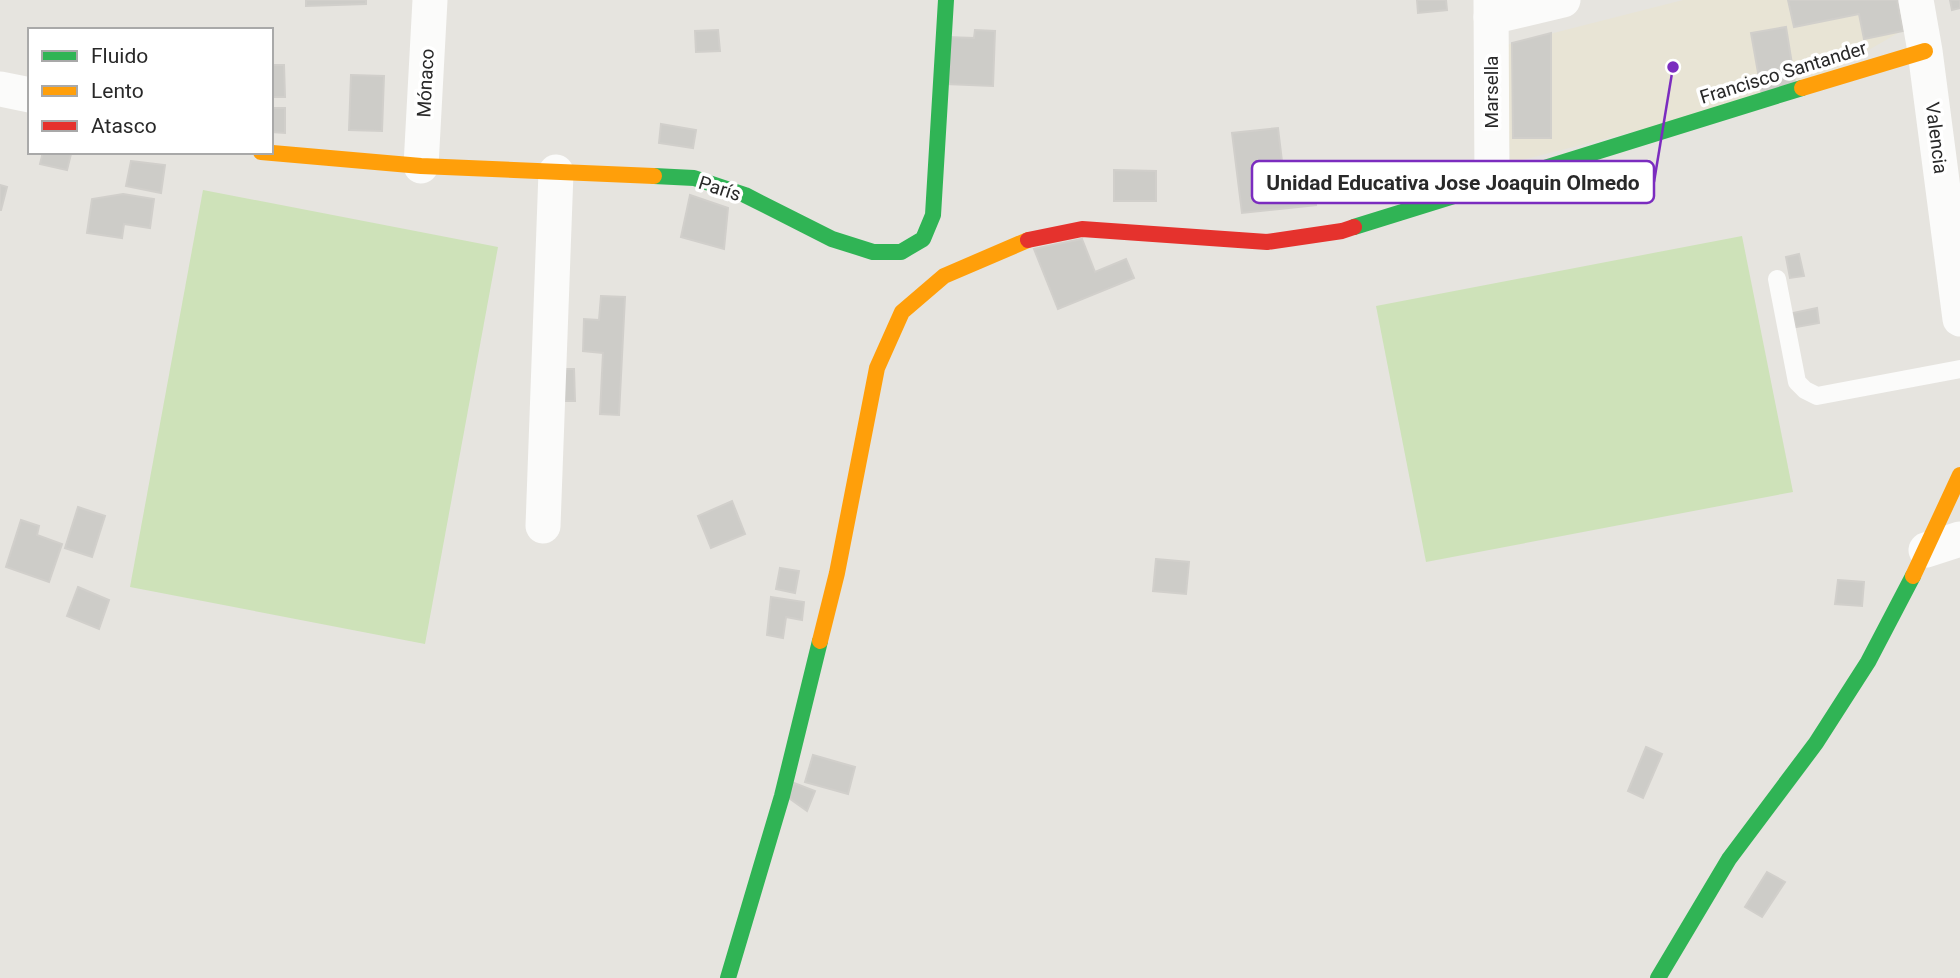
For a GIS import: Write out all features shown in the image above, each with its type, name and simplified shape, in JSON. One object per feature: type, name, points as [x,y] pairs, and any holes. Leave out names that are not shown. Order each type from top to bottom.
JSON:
[{"type":"street","name":"Mónaco","points":[[421,166],[430,0]]},
{"type":"street","name":"París","points":[[273,153],[421,166],[694,178],[745,195],[832,239],[873,253],[901,252],[922,239],[933,215],[946,0]]},
{"type":"street","points":[[1491,8],[1563,0]]},
{"type":"street","name":"Valencia","points":[[1916,0],[1960,319]]},
{"type":"street","name":"Marsella","points":[[1491,8],[1492,184]]},
{"type":"street","name":"Francisco Santander","points":[[728,978],[782,796],[837,573],[877,368],[902,312],[944,276],[1021,241],[1082,229],[1267,243],[1342,231],[1925,51]]},
{"type":"street","points":[[0,89],[28,95]]},
{"type":"street","points":[[543,526],[556,172]]},
{"type":"street","points":[[1658,978],[1729,859],[1816,743],[1868,662],[1926,550],[1960,475]]},
{"type":"street","points":[[1926,550],[1960,539]]},
{"type":"lane","points":[[1777,279],[1797,382],[1817,396],[1960,369]]},
{"type":"shaded area","points":[[1683,0],[1897,0],[1903,30],[1802,89],[1510,163],[1506,45]]},
{"type":"green space","points":[[203,190],[498,247],[425,644],[130,587]]},
{"type":"green space","points":[[1742,236],[1793,492],[1426,562],[1376,306]]},
{"type":"building","points":[[306,0],[366,0],[366,4],[306,6]]},
{"type":"building","points":[[1417,0],[1446,0],[1447,10],[1418,13]]},
{"type":"building","points":[[1788,0],[1897,0],[1903,31],[1864,39],[1859,14],[1794,27]]},
{"type":"building","points":[[1950,0],[1960,0],[1960,8],[1952,10]]},
{"type":"building","points":[[1786,27],[1796,89],[1762,95],[1751,33]]},
{"type":"building","points":[[718,30],[720,51],[696,52],[695,31]]},
{"type":"building","points":[[975,30],[995,31],[993,86],[946,84],[948,37],[974,38]]},
{"type":"building","points":[[1551,33],[1551,138],[1513,138],[1512,43]]},
{"type":"building","points":[[273,65],[284,65],[285,97],[273,97]]},
{"type":"building","points":[[351,75],[384,76],[382,131],[349,130]]},
{"type":"building","points":[[273,108],[285,108],[285,133],[273,132]]},
{"type":"building","points":[[661,124],[696,130],[693,148],[659,143]]},
{"type":"building","points":[[1278,128],[1284,178],[1312,174],[1316,205],[1242,213],[1232,133]]},
{"type":"building","points":[[42,154],[71,154],[67,170],[40,164]]},
{"type":"building","points":[[131,161],[165,165],[161,193],[126,186]]},
{"type":"building","points":[[1114,170],[1156,171],[1156,201],[1114,201]]},
{"type":"building","points":[[0,185],[7,187],[1,210],[0,210]]},
{"type":"building","points":[[123,194],[154,199],[150,228],[124,224],[122,238],[87,233],[92,199]]},
{"type":"building","points":[[690,195],[728,208],[724,249],[681,237]]},
{"type":"building","points":[[1082,239],[1095,272],[1126,259],[1134,278],[1058,309],[1034,249]]},
{"type":"building","points":[[1799,254],[1804,276],[1790,278],[1786,257]]},
{"type":"building","points":[[601,296],[625,297],[619,415],[600,414],[603,353],[583,351],[584,319],[599,320]]},
{"type":"building","points":[[1817,308],[1819,323],[1796,327],[1793,313]]},
{"type":"building","points":[[550,369],[574,369],[575,401],[551,401]]},
{"type":"building","points":[[732,501],[745,534],[711,548],[698,516]]},
{"type":"building","points":[[78,507],[105,516],[92,557],[65,548]]},
{"type":"building","points":[[21,520],[39,526],[37,535],[62,544],[49,582],[6,567]]},
{"type":"building","points":[[1156,559],[1189,562],[1186,594],[1153,591]]},
{"type":"building","points":[[780,568],[799,571],[795,593],[776,589]]},
{"type":"building","points":[[1838,580],[1864,582],[1862,606],[1835,604]]},
{"type":"building","points":[[78,587],[109,600],[99,629],[67,616]]},
{"type":"building","points":[[771,597],[804,602],[802,620],[786,617],[783,638],[767,635]]},
{"type":"building","points":[[1646,747],[1662,754],[1643,798],[1628,791]]},
{"type":"building","points":[[813,755],[855,767],[848,794],[805,782]]},
{"type":"building","points":[[794,783],[815,791],[807,811],[789,798]]},
{"type":"building","points":[[1767,872],[1785,882],[1762,917],[1745,907]]},
{"type":"traffic: fast","points":[[654,176],[694,178],[745,195],[832,239],[873,252],[901,252],[923,239],[933,215],[946,0]]},
{"type":"traffic: fast","points":[[1354,227],[1802,88]]},
{"type":"traffic: fast","points":[[1658,978],[1729,859],[1816,743],[1868,662],[1913,576]]},
{"type":"traffic: fast","points":[[728,978],[782,796],[820,641]]},
{"type":"traffic: slow","points":[[1802,88],[1925,51]]},
{"type":"traffic: slow","points":[[273,153],[421,166],[654,176]]},
{"type":"traffic: slow","points":[[820,641],[837,573],[877,368],[902,312],[944,276],[1028,240]]},
{"type":"traffic: slow","points":[[1913,576],[1960,475]]},
{"type":"traffic: jam","points":[[1028,240],[1082,229],[1267,242],[1354,227]]},
{"type":"place","name":"Unidad Educativa Jose Joaquin Olmedo","points":[[1673,67]]}]
